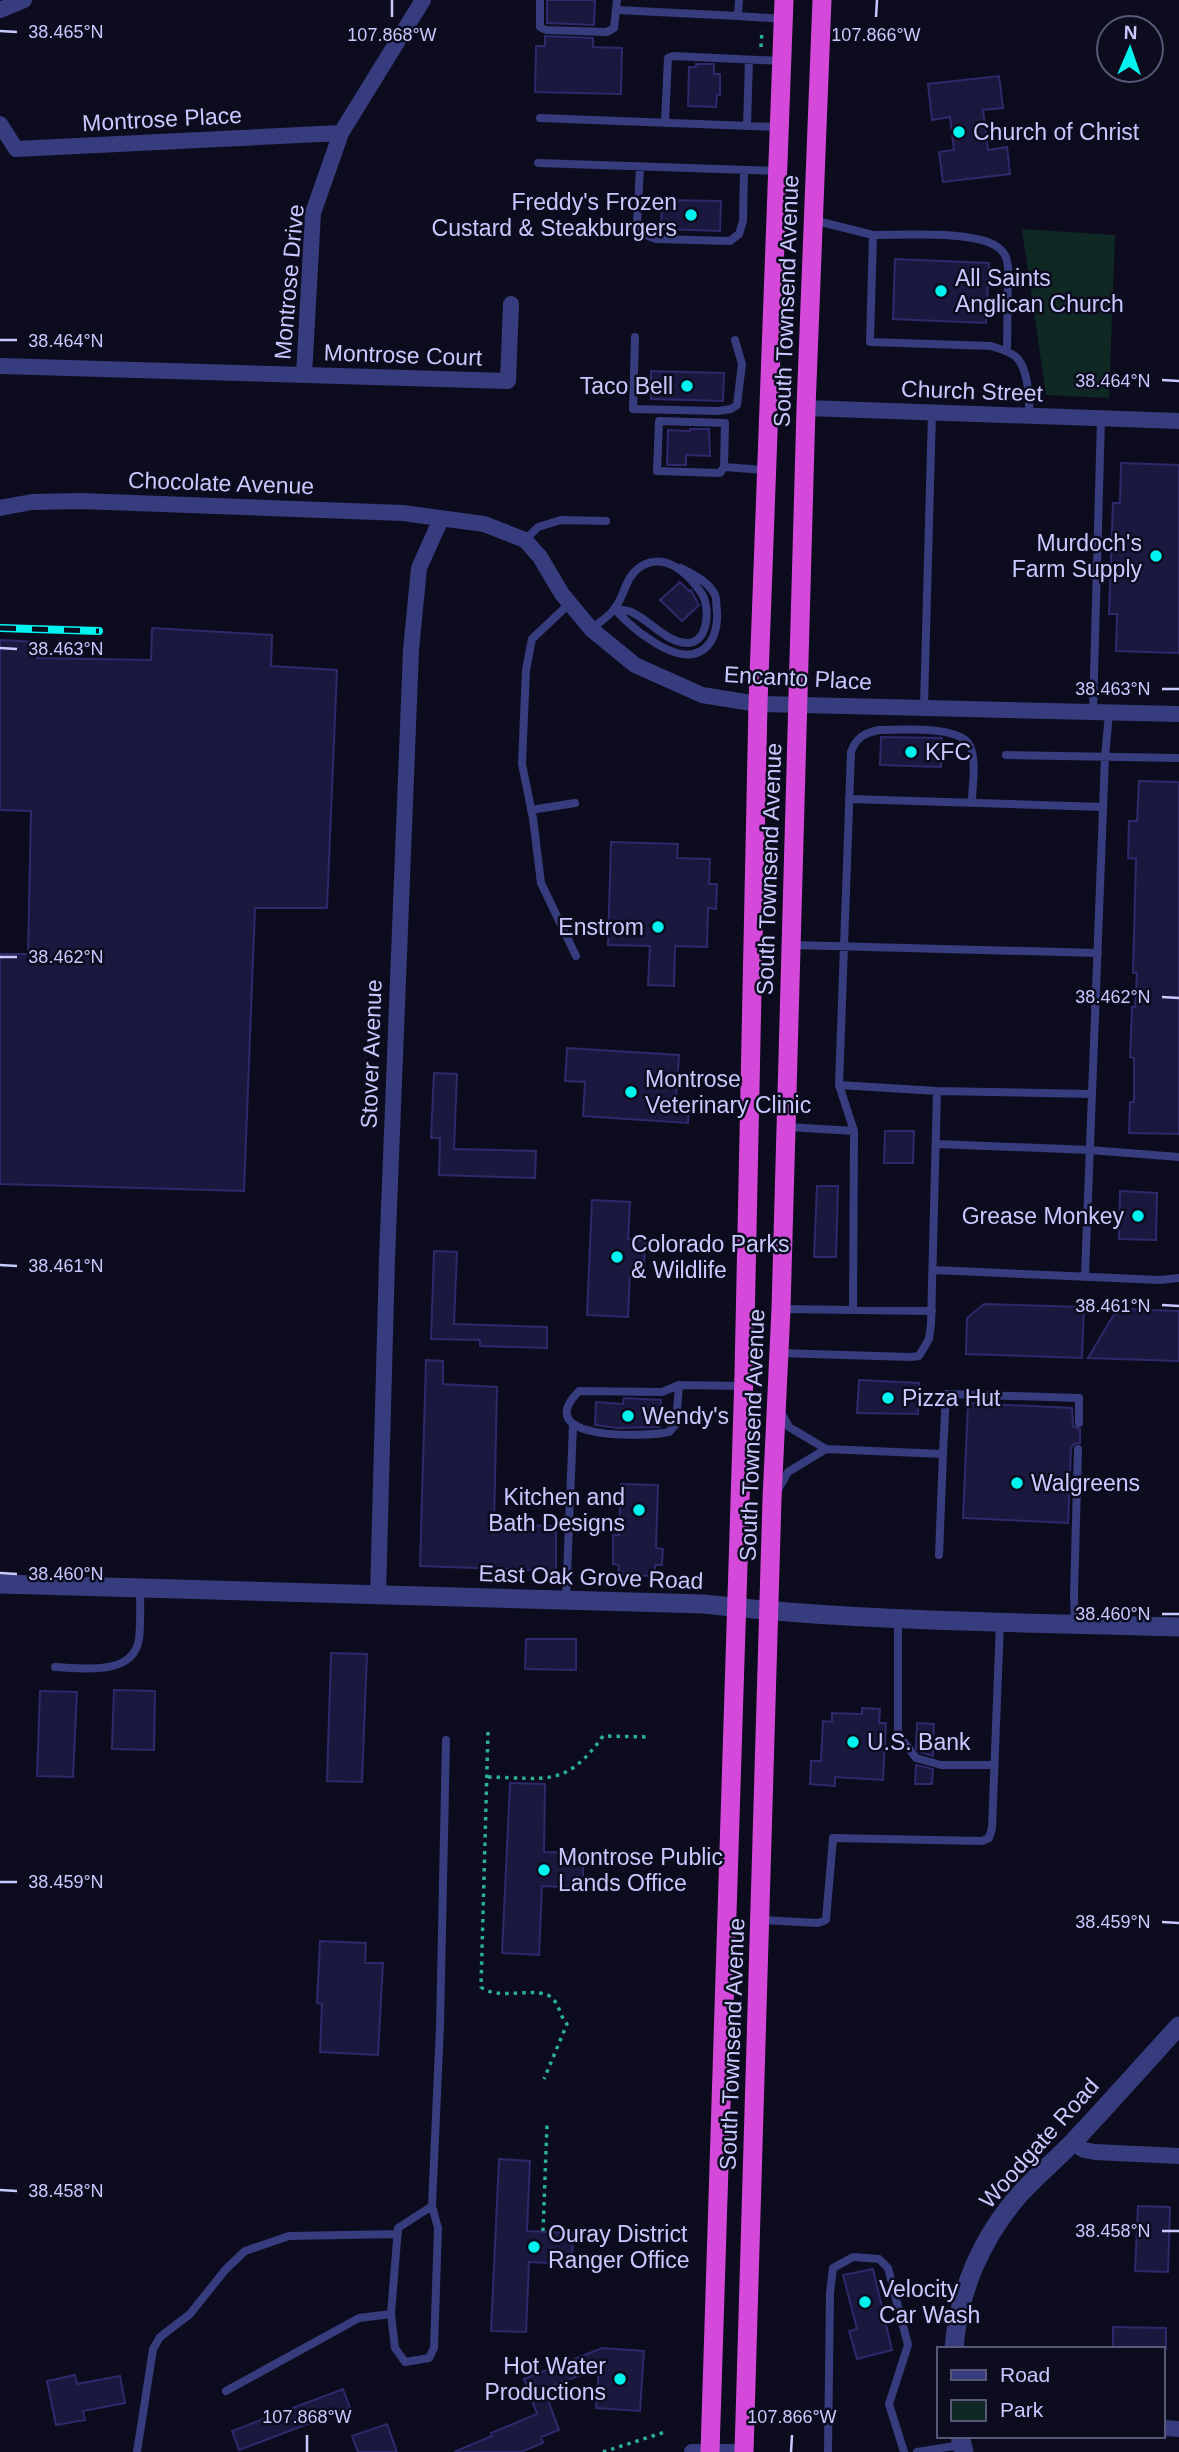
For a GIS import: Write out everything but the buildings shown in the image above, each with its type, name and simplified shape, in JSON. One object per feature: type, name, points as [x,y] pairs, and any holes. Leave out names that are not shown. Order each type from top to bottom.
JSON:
[{"type":"highway","name":"South Townsend Avenue","points":[[744,2452],[772,1499],[787,1127],[806,408],[822,0]]},
{"type":"highway","name":"South Townsend Avenue","points":[[704,2452],[738,1607],[758,704],[783,9]]},
{"type":"street","points":[[0,10],[23,0]]},
{"type":"street","name":"Montrose Drive","points":[[0,366],[304,375],[313,213],[341,133],[423,0]]},
{"type":"street","name":"Montrose Place","points":[[0,124],[16,149],[341,133]]},
{"type":"street","name":"Montrose Court","points":[[304,375],[508,381],[511,304]]},
{"type":"street","name":"Church Street","points":[[806,408],[1179,421]]},
{"type":"street","name":"Chocolate Avenue","points":[[0,508],[32,502],[81,501],[403,513],[441,519]]},
{"type":"street","points":[[441,519],[484,524],[525,540]]},
{"type":"street","name":"Stover Avenue","points":[[378,1595],[387,1231],[411,650],[419,568],[441,519]]},
{"type":"street","name":"Encanto Place","points":[[525,540],[591,629],[635,665],[702,695],[758,704],[1179,714]]},
{"type":"street","name":"East Oak Grove Road","points":[[0,1584],[704,1604],[1000,1623],[1179,1627]]},
{"type":"street","name":"Woodgate Road","points":[[954,2347],[956,2320],[962,2298],[983,2247],[999,2220],[1021,2193],[1073,2143],[1179,2026]]},
{"type":"street","points":[[1073,2143],[1084,2150],[1095,2152],[1179,2156]]},
{"type":"street","points":[[704,2452],[744,2452]]},
{"type":"lane","points":[[540,0],[540,27],[546,30],[607,32],[614,28],[617,0]]},
{"type":"lane","points":[[738,16],[739,0]]},
{"type":"lane","points":[[617,10],[738,16],[783,9]]},
{"type":"lane","points":[[665,123],[668,58],[673,56],[782,61]]},
{"type":"lane","points":[[747,126],[749,60]]},
{"type":"lane","points":[[540,118],[780,127]]},
{"type":"lane","points":[[538,163],[779,171]]},
{"type":"lane","points":[[640,167],[637,223],[643,234],[656,239],[730,241],[739,234],[743,221],[744,170]]},
{"type":"lane","points":[[813,220],[873,235],[977,237],[998,246],[1006,255],[1008,267],[1007,351]]},
{"type":"lane","points":[[873,235],[870,342],[991,346],[1007,351],[1018,359],[1030,394],[1029,416]]},
{"type":"lane","points":[[635,337],[633,409],[719,411],[737,405],[742,364],[736,340]]},
{"type":"lane","points":[[924,706],[932,413]]},
{"type":"lane","points":[[1085,1275],[1105,757],[1101,712],[1101,418]]},
{"type":"lane","points":[[659,421],[725,422],[724,467],[720,473],[657,471],[659,421]]},
{"type":"lane","points":[[724,467],[767,470]]},
{"type":"lane","points":[[525,540],[538,527],[561,520],[606,521]]},
{"type":"lane","points":[[591,629],[615,609],[627,581],[640,567],[660,561],[675,564],[702,594],[706,619],[704,634],[698,640],[688,643],[677,640],[631,612],[615,609]]},
{"type":"lane","points":[[570,603],[532,639],[526,670],[522,764],[541,883],[576,956]]},
{"type":"lane","points":[[853,1309],[854,1131],[839,1085],[851,752],[856,740],[869,732],[880,730],[959,734],[969,743],[973,757],[972,802]]},
{"type":"lane","points":[[1006,755],[1179,758]]},
{"type":"lane","points":[[849,799],[1103,807]]},
{"type":"lane","points":[[531,810],[575,803]]},
{"type":"lane","points":[[792,945],[1098,953]]},
{"type":"lane","points":[[839,1085],[937,1091],[1092,1094]]},
{"type":"lane","points":[[778,1353],[919,1356],[929,1339],[932,1311],[937,1091]]},
{"type":"lane","points":[[787,1127],[854,1131]]},
{"type":"lane","points":[[936,1144],[1090,1150],[1179,1157]]},
{"type":"lane","points":[[933,1270],[1160,1280],[1179,1278]]},
{"type":"lane","points":[[781,1309],[932,1311]]},
{"type":"lane","points":[[566,1600],[573,1425],[568,1415],[570,1401],[579,1391],[662,1392],[679,1385],[743,1386]]},
{"type":"lane","points":[[573,1425],[584,1432],[610,1434],[669,1432],[676,1424],[679,1385]]},
{"type":"lane","points":[[939,1556],[946,1394],[1079,1398],[1079,1423]]},
{"type":"lane","points":[[777,1406],[789,1427],[827,1449],[943,1454]]},
{"type":"lane","points":[[772,1499],[788,1472],[827,1449]]},
{"type":"lane","points":[[1076,1623],[1078,1449]]},
{"type":"lane","points":[[55,1667],[113,1668],[134,1653],[139,1640],[140,1589]]},
{"type":"lane","points":[[898,1618],[898,1734],[916,1758],[941,1765],[994,1765]]},
{"type":"lane","points":[[760,1920],[818,1923],[826,1920],[833,1838],[841,1836],[982,1841],[989,1838],[992,1828],[1000,1623]]},
{"type":"lane","points":[[432,2206],[398,2228],[391,2314],[395,2348],[405,2362],[429,2358],[434,2348],[438,2228],[432,2206],[440,2026],[446,1740]]},
{"type":"lane","points":[[136,2452],[153,2349],[160,2337],[190,2314],[226,2269],[245,2251],[289,2236],[398,2234]]},
{"type":"lane","points":[[828,2452],[830,2293],[833,2268],[853,2257],[879,2259],[888,2268],[908,2345],[889,2404],[904,2452]]},
{"type":"lane","points":[[226,2391],[359,2318],[391,2314]]},
{"type":"lane","points":[[917,2452],[962,2444]]},
{"type":"path","points":[[488,1732],[481,1987],[492,1993],[544,1994],[553,1998],[567,2024],[544,2080]]},
{"type":"path","points":[[488,1777],[553,1779],[574,1769],[603,1736],[648,1737]]},
{"type":"path","points":[[543,2231],[547,2125]]},
{"type":"path","points":[[603,2452],[665,2432]]},
{"type":"green space","points":[[1022,229],[1115,235],[1109,398],[1046,395]]},
{"type":"railway","points":[[0,628],[99,631]]},
{"type":"place","name":"Church of Christ","points":[[959,132]]},
{"type":"place","name":"Freddy's Frozen Custard & Steakburgers","points":[[691,215]]},
{"type":"place","name":"All Saints Anglican Church","points":[[941,291]]},
{"type":"place","name":"Taco Bell","points":[[687,386]]},
{"type":"place","name":"Murdoch's Farm Supply","points":[[1156,556]]},
{"type":"place","name":"KFC","points":[[911,752]]},
{"type":"place","name":"Enstrom","points":[[658,927]]},
{"type":"place","name":"Montrose Veterinary Clinic","points":[[631,1092]]},
{"type":"place","name":"Grease Monkey","points":[[1138,1216]]},
{"type":"place","name":"Colorado Parks & Wildlife","points":[[617,1257]]},
{"type":"place","name":"Pizza Hut","points":[[888,1398]]},
{"type":"place","name":"Wendy's","points":[[628,1416]]},
{"type":"place","name":"Walgreens","points":[[1017,1483]]},
{"type":"place","name":"Kitchen and Bath Designs","points":[[639,1510]]},
{"type":"place","name":"U.S. Bank","points":[[853,1742]]},
{"type":"place","name":"Montrose Public Lands Office","points":[[544,1870]]},
{"type":"place","name":"Ouray District Ranger Office","points":[[534,2247]]},
{"type":"place","name":"Velocity Car Wash","points":[[865,2302]]},
{"type":"place","name":"Hot Water Productions","points":[[620,2379]]}]
